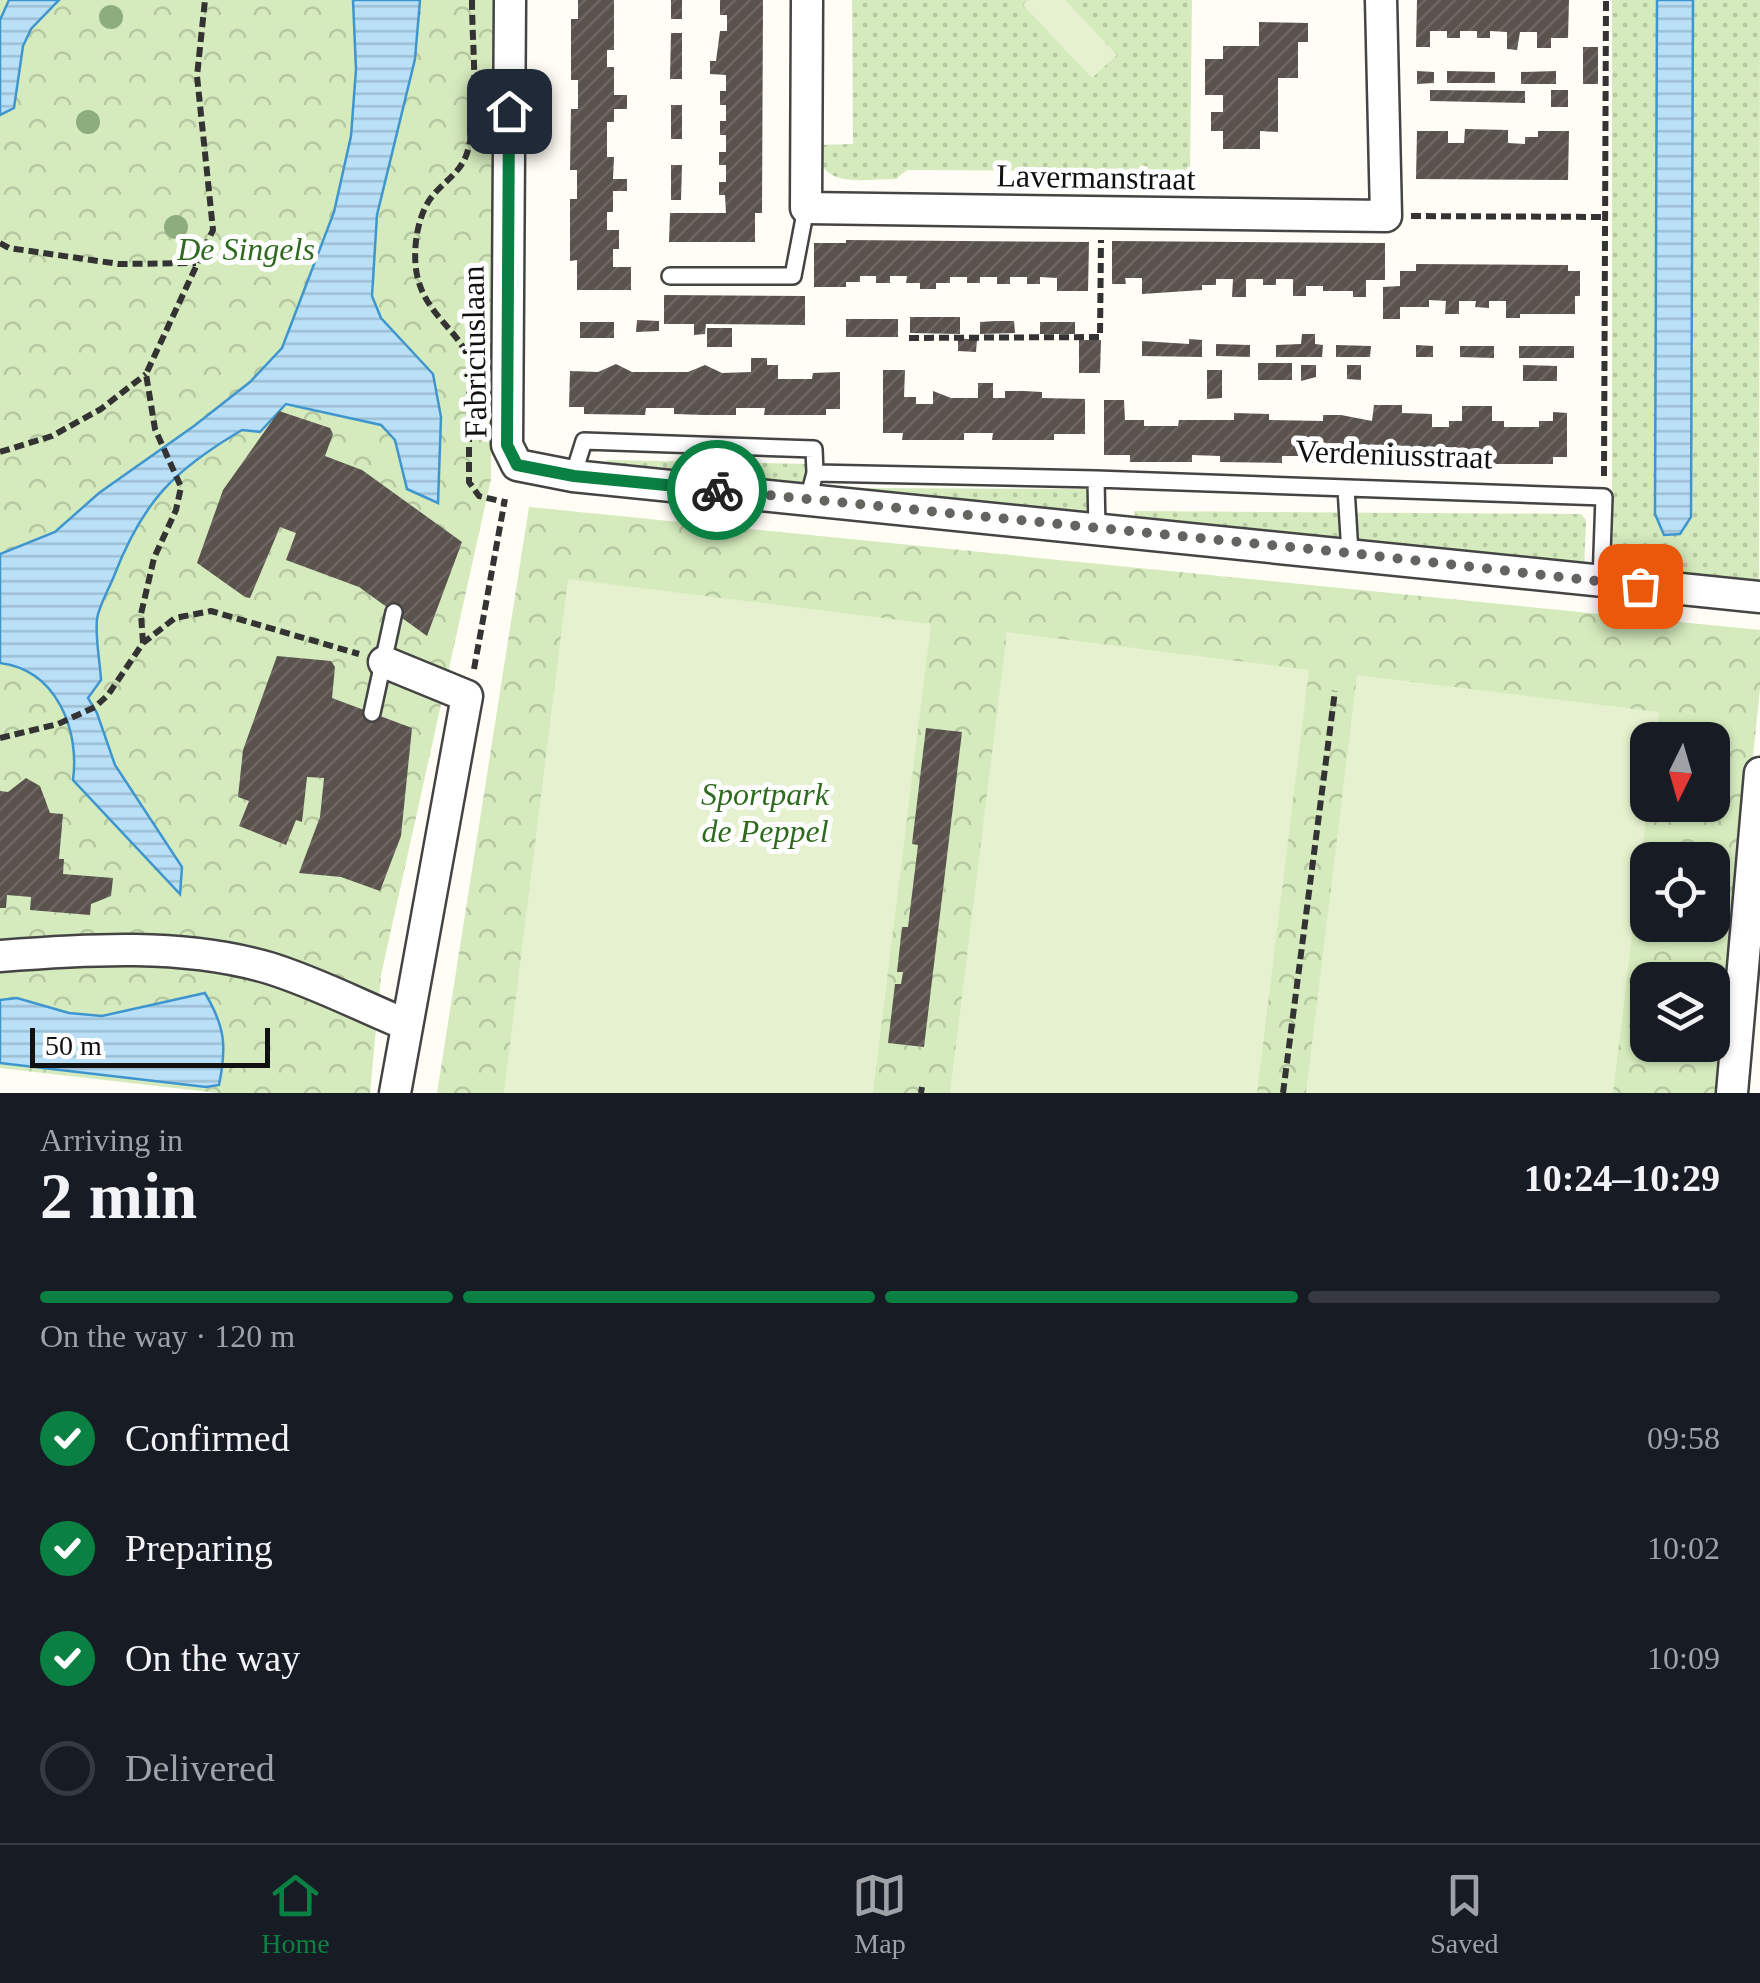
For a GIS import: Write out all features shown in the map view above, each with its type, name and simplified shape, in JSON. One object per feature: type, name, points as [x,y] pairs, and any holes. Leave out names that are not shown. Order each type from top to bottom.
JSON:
[{"type":"street","name":"Fabriciuslaan","points":[[510,0],[507,445],[517,465]]},
{"type":"street","points":[[806,208],[807,0]]},
{"type":"street","points":[[1381,0],[1386,216]]},
{"type":"street","name":"Lavermanstraat","points":[[806,208],[1386,216]]},
{"type":"street","name":"Verdeniusstraat","points":[[517,465],[574,476],[811,486],[1097,530],[1760,598]]},
{"type":"street","points":[[384,662],[466,696],[396,1093]]},
{"type":"street","points":[[1732,1093],[1760,775]]},
{"type":"street","points":[[0,956],[70,950],[208,955],[270,969],[406,1024]]},
{"type":"lane","points":[[670,276],[793,276],[806,208]]},
{"type":"lane","points":[[574,476],[584,441],[814,448],[811,486]]},
{"type":"lane","points":[[1096,478],[1097,530]]},
{"type":"lane","name":"Verdeniusstraat","points":[[811,486],[1096,478],[1604,497]]},
{"type":"lane","points":[[1346,488],[1350,553]]},
{"type":"lane","points":[[1601,582],[1604,497]]},
{"type":"lane","points":[[372,713],[394,612]]},
{"type":"path","points":[[0,452],[52,436],[100,408],[146,374],[213,230],[198,76],[205,0]]},
{"type":"path","points":[[472,0],[470,145],[462,168],[431,197],[422,216],[416,247],[417,276],[432,313],[461,341],[470,358],[469,482],[478,496],[504,502]]},
{"type":"path","points":[[1604,497],[1606,0]]},
{"type":"path","points":[[908,338],[1100,337],[1101,212]]},
{"type":"path","points":[[1386,216],[1605,218]]},
{"type":"path","points":[[0,243],[9,248],[119,264],[196,263]]},
{"type":"path","points":[[143,643],[141,614],[154,558],[176,510],[181,486],[155,429],[146,374]]},
{"type":"path","name":"Fabriciuslaan","points":[[466,696],[479,652],[504,502],[517,465]]},
{"type":"path","points":[[0,738],[58,724],[95,707],[108,695],[143,643],[175,618],[211,611],[384,662]]},
{"type":"path","points":[[1283,1093],[1335,691]]},
{"type":"green space","name":"De Singels","points":[[0,0],[495,0],[491,479],[381,975],[370,1093],[218,1093],[0,1068]]},
{"type":"green space","points":[[852,0],[1192,0],[1190,171],[907,170],[896,179],[834,176],[825,169],[818,145],[853,144]]},
{"type":"green space","points":[[1028,0],[1065,0],[1117,55],[1092,78],[1023,5]]},
{"type":"green space","points":[[1612,0],[1657,0],[1655,513],[1665,535],[1680,534],[1691,517],[1693,0],[1760,0],[1759,581],[1612,569]]},
{"type":"green space","points":[[607,460],[809,464],[811,488],[607,466]]},
{"type":"green space","points":[[858,488],[1090,489],[1099,518],[854,493]]},
{"type":"green space","name":"Sportpark de Peppel","points":[[529,507],[1760,630],[1760,689],[1730,978],[1730,962],[1630,962],[1630,1062],[1721,1062],[1718,1093],[437,1093]]},
{"type":"green space","points":[[1134,511],[1581,514],[1586,520],[1584,570],[1137,522]]},
{"type":"green space","points":[[568,579],[931,624],[873,1093],[504,1093]]},
{"type":"green space","points":[[1007,632],[1309,670],[1257,1093],[950,1093]]},
{"type":"green space","points":[[1357,675],[1659,712],[1658,722],[1630,722],[1630,822],[1646,822],[1644,842],[1630,842],[1631,942],[1613,1093],[1306,1093]]},
{"type":"water","points":[[9,0],[59,0],[31,29],[23,46],[14,108],[0,115],[0,20]]},
{"type":"water","points":[[353,0],[420,0],[415,59],[377,215],[372,296],[381,318],[433,374],[441,417],[438,503],[407,489],[395,440],[381,425],[286,404],[260,432],[242,430],[197,459],[149,507],[100,608],[97,634],[101,680],[88,698],[115,765],[182,867],[180,894],[73,780],[68,722],[50,690],[20,668],[0,663],[0,554],[55,532],[99,493],[250,382],[282,348],[334,212],[351,136],[356,69]]},
{"type":"water","points":[[1657,0],[1693,0],[1691,517],[1680,534],[1664,535],[1655,514]]},
{"type":"water","points":[[205,993],[222,1037],[219,1085],[206,1087],[0,1063],[0,1000],[17,998],[69,1013],[102,1016]]},
{"type":"building","points":[[578,0],[614,0],[614,50],[607,50],[607,67],[614,67],[614,95],[627,95],[627,109],[614,109],[614,122],[607,122],[607,157],[614,157],[613,179],[627,179],[627,191],[613,191],[613,212],[607,212],[607,230],[619,230],[619,249],[613,249],[613,267],[631,267],[631,290],[577,290],[577,260],[570,261],[570,199],[577,199],[577,170],[570,170],[571,109],[578,109],[578,80],[571,80],[571,19],[578,19]]},
{"type":"building","points":[[671,0],[682,0],[682,19],[671,19]]},
{"type":"building","points":[[720,0],[763,0],[762,213],[755,213],[755,242],[669,242],[670,213],[726,213],[719,182],[726,182],[726,165],[719,165],[719,152],[726,152],[726,135],[720,135],[720,121],[726,121],[726,105],[720,105],[720,91],[726,91],[726,75],[710,74],[720,31],[727,31],[727,15],[720,15]]},
{"type":"building","points":[[1417,0],[1569,0],[1568,38],[1551,38],[1551,48],[1537,48],[1537,32],[1520,32],[1517,50],[1507,49],[1507,32],[1490,31],[1490,38],[1477,38],[1477,31],[1460,31],[1460,38],[1447,38],[1447,31],[1430,31],[1430,47],[1416,47]]},
{"type":"building","points":[[1259,22],[1308,23],[1308,42],[1298,42],[1298,78],[1278,78],[1278,132],[1260,131],[1260,149],[1223,149],[1223,131],[1211,131],[1211,112],[1223,112],[1223,95],[1205,95],[1205,59],[1223,59],[1223,46],[1259,46]]},
{"type":"building","points":[[671,33],[682,33],[682,79],[670,79]]},
{"type":"building","points":[[1583,47],[1598,47],[1598,84],[1583,84]]},
{"type":"building","points":[[1417,71],[1434,72],[1434,83],[1417,84]]},
{"type":"building","points":[[1447,71],[1495,72],[1495,83],[1447,83]]},
{"type":"building","points":[[1556,71],[1556,84],[1521,84],[1521,72]]},
{"type":"building","points":[[1430,90],[1525,91],[1525,103],[1430,101]]},
{"type":"building","points":[[1551,90],[1568,90],[1568,107],[1551,107]]},
{"type":"building","points":[[671,105],[682,105],[682,139],[671,139]]},
{"type":"building","points":[[1465,129],[1508,130],[1508,143],[1525,144],[1525,137],[1538,137],[1538,131],[1569,131],[1568,180],[1416,179],[1417,131],[1448,131],[1448,143],[1464,143]]},
{"type":"building","points":[[671,165],[682,165],[681,200],[671,200]]},
{"type":"building","points":[[1112,241],[1385,243],[1385,280],[1366,280],[1366,297],[1353,297],[1353,291],[1323,291],[1323,286],[1306,286],[1306,296],[1293,296],[1293,279],[1276,279],[1276,285],[1263,285],[1263,279],[1246,279],[1246,297],[1232,297],[1233,279],[1216,279],[1216,285],[1202,285],[1202,290],[1142,294],[1142,278],[1125,278],[1126,284],[1112,284]]},
{"type":"building","points":[[1089,242],[1088,291],[1057,291],[1057,278],[1040,277],[1040,284],[1027,284],[1027,277],[1010,277],[1010,284],[997,284],[997,277],[980,277],[980,283],[967,283],[967,277],[950,277],[950,283],[936,283],[936,289],[920,289],[920,283],[906,283],[907,276],[890,276],[890,283],[876,283],[876,276],[860,276],[860,282],[846,282],[846,287],[814,287],[814,243]]},
{"type":"building","points":[[1416,264],[1568,265],[1568,271],[1580,271],[1580,296],[1575,296],[1575,314],[1520,314],[1520,318],[1506,318],[1506,301],[1489,301],[1489,308],[1475,307],[1476,301],[1459,301],[1459,314],[1445,314],[1446,301],[1429,300],[1429,307],[1400,307],[1400,319],[1383,319],[1383,287],[1400,286],[1400,271],[1416,271]]},
{"type":"building","points":[[664,295],[805,296],[805,325],[706,324],[705,334],[694,335],[694,324],[664,324]]},
{"type":"building","points":[[910,317],[960,317],[960,334],[910,333]]},
{"type":"building","points":[[846,319],[898,319],[898,337],[846,337]]},
{"type":"building","points":[[637,320],[659,321],[659,331],[636,332]]},
{"type":"building","points":[[1014,321],[1015,333],[980,334],[980,322]]},
{"type":"building","points":[[580,322],[614,322],[614,338],[580,338]]},
{"type":"building","points":[[1040,322],[1075,322],[1075,334],[1040,334]]},
{"type":"building","points":[[707,328],[732,328],[732,347],[707,347]]},
{"type":"building","points":[[1302,334],[1315,334],[1315,344],[1323,345],[1322,357],[1276,357],[1276,345],[1301,344]]},
{"type":"building","points":[[958,338],[977,340],[976,352],[958,351]]},
{"type":"building","points":[[1189,339],[1202,340],[1202,357],[1142,356],[1142,341],[1189,344]]},
{"type":"building","points":[[1079,340],[1101,340],[1100,373],[1079,373]]},
{"type":"building","points":[[1216,344],[1250,345],[1250,357],[1216,356]]},
{"type":"building","points":[[1336,345],[1371,346],[1370,357],[1336,357]]},
{"type":"building","points":[[1416,345],[1433,346],[1433,357],[1416,357]]},
{"type":"building","points":[[1460,346],[1494,346],[1494,358],[1460,357]]},
{"type":"building","points":[[1519,346],[1574,346],[1574,358],[1519,358]]},
{"type":"building","points":[[751,358],[767,358],[767,365],[778,365],[778,379],[812,379],[813,373],[840,372],[840,409],[826,409],[826,415],[764,415],[765,408],[736,408],[736,415],[705,415],[674,414],[674,408],[646,408],[645,415],[584,414],[584,407],[569,407],[570,371],[598,372],[616,364],[632,372],[688,372],[705,365],[722,373],[751,372]]},
{"type":"building","points":[[1258,363],[1292,363],[1292,380],[1258,380]]},
{"type":"building","points":[[1301,365],[1316,365],[1316,377],[1301,381]]},
{"type":"building","points":[[1347,365],[1361,365],[1361,380],[1347,379]]},
{"type":"building","points":[[1523,365],[1557,366],[1557,381],[1523,381]]},
{"type":"building","points":[[883,370],[905,370],[904,397],[916,397],[916,404],[933,404],[933,391],[951,398],[978,398],[978,383],[993,383],[993,398],[1005,398],[1005,391],[1024,391],[1042,392],[1042,398],[1085,399],[1085,434],[1054,434],[1054,440],[992,440],[993,433],[964,433],[964,440],[902,440],[903,433],[883,433]]},
{"type":"building","points":[[1207,370],[1222,370],[1222,398],[1207,399]]},
{"type":"building","points":[[1104,400],[1124,400],[1125,420],[1144,420],[1144,426],[1178,426],[1179,420],[1234,420],[1234,413],[1269,414],[1269,420],[1323,421],[1323,415],[1341,415],[1372,421],[1374,405],[1402,405],[1402,413],[1432,414],[1432,427],[1449,427],[1449,421],[1462,421],[1462,406],[1492,406],[1492,421],[1504,421],[1504,427],[1539,427],[1539,421],[1553,421],[1553,412],[1567,413],[1567,457],[1553,457],[1553,464],[1491,464],[1491,457],[1462,457],[1462,464],[1401,463],[1401,457],[1372,456],[1372,463],[1311,463],[1311,456],[1282,456],[1282,463],[1220,462],[1220,456],[1192,455],[1192,462],[1130,462],[1130,455],[1104,455]]},
{"type":"building","points":[[279,411],[330,428],[333,434],[325,456],[362,470],[462,542],[427,636],[359,587],[286,560],[296,533],[280,527],[250,598],[197,563],[223,490]]},
{"type":"building","points":[[277,656],[331,661],[335,667],[332,698],[412,728],[401,836],[380,891],[341,877],[299,873],[320,817],[324,778],[307,777],[302,822],[296,820],[286,845],[239,826],[249,801],[238,797],[243,750]]},
{"type":"building","points":[[926,728],[962,732],[924,1047],[888,1043],[895,984],[901,984],[903,972],[897,972],[902,927],[908,927],[918,845],[912,844]]},
{"type":"building","points":[[26,778],[40,786],[50,813],[63,814],[59,859],[64,859],[63,874],[113,878],[111,896],[91,904],[90,915],[30,910],[31,897],[7,895],[6,908],[0,908],[0,791],[8,792]]},
{"type":"way so far","points":[[717,490],[1640,586]]},
{"type":"route","points":[[509,111],[507,445],[517,465],[574,476],[717,490]]}]
